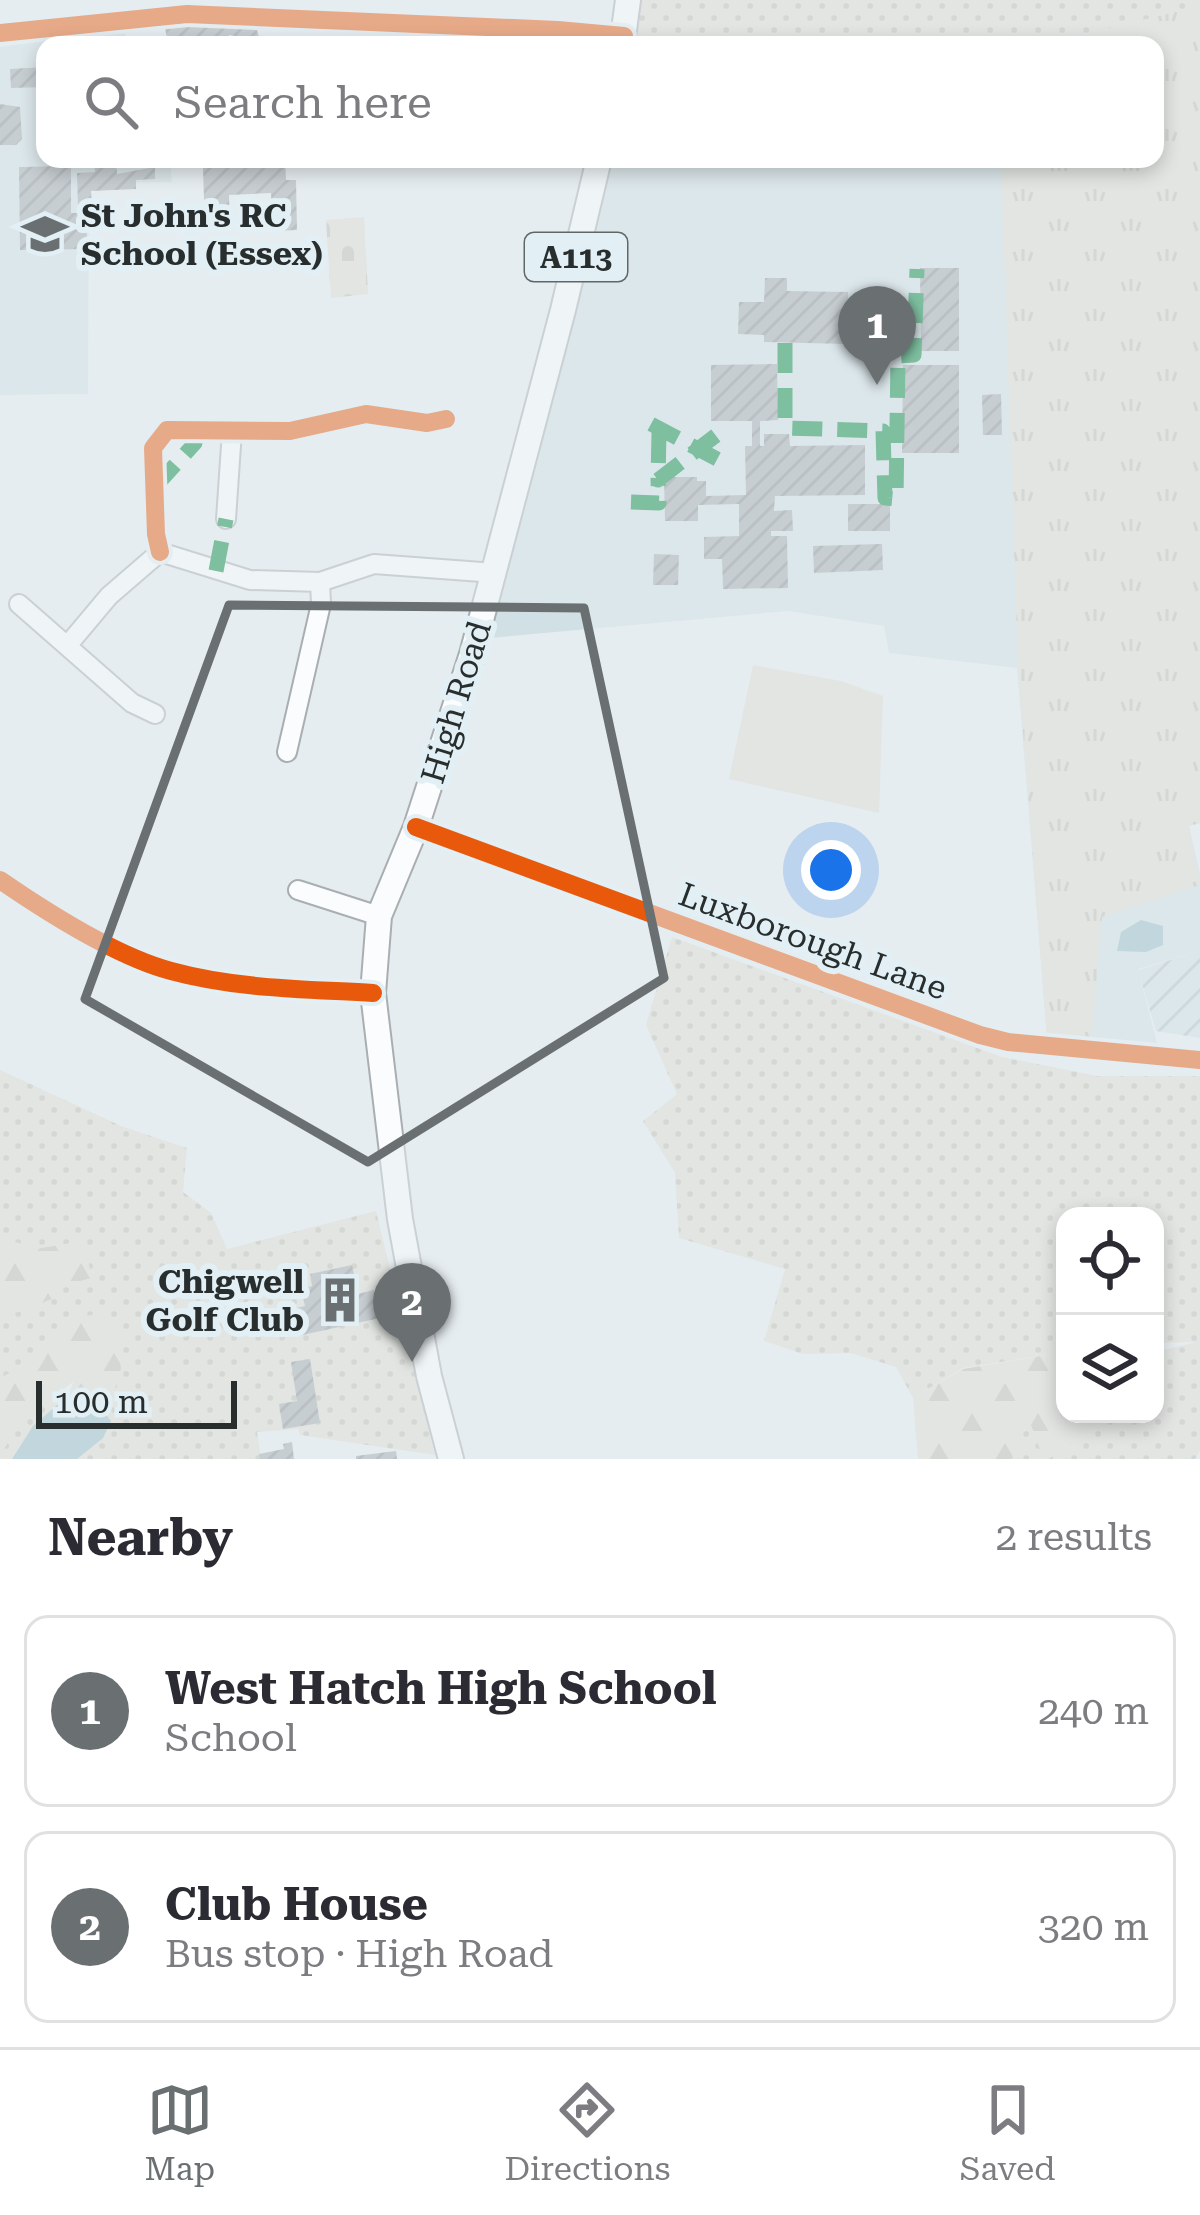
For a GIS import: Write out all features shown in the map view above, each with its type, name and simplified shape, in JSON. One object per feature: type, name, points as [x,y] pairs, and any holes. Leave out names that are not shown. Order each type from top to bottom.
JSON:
[{"type":"main road","points":[[624,36],[628,0]]},
{"type":"main road","name":"High Road","points":[[451,1459],[429,1376],[400,1219],[373,993],[380,916],[416,827],[495,573],[596,168]]},
{"type":"street","points":[[0,33],[268,8],[579,36]]},
{"type":"street","points":[[160,552],[153,448],[167,430],[290,431],[366,414],[427,423],[446,419]]},
{"type":"street","points":[[226,519],[232,431]]},
{"type":"street","points":[[160,552],[250,580],[320,582],[374,564],[495,573]]},
{"type":"street","points":[[67,646],[109,596],[160,552]]},
{"type":"street","points":[[287,752],[320,604],[320,582]]},
{"type":"street","points":[[19,604],[132,704],[154,714]]},
{"type":"street","name":"Luxborough Lane","points":[[416,827],[980,1035],[1008,1042],[1200,1060]]},
{"type":"street","points":[[0,880],[95,937],[167,970],[240,985],[373,993]]},
{"type":"street","points":[[298,890],[380,916]]},
{"type":"highlighted area","points":[[229,605],[584,608],[664,978],[368,1162],[85,999]]},
{"type":"shaded area","points":[[1200,6],[1200,823],[1189,826],[1200,873],[1200,951],[1138,969],[1157,1043],[1118,1052],[1047,1038],[1017,668],[889,653],[884,626],[788,611],[490,638],[608,168],[1164,168],[1164,36],[1078,36]]},
{"type":"shaded area","name":"St John's RC School (Essex)","points":[[125,29],[125,36],[76,36]]},
{"type":"shaded area","name":"St John's RC School (Essex)","points":[[36,42],[36,168],[171,168],[172,182],[89,183],[88,394],[0,395],[0,47]]},
{"type":"shaded area","points":[[1200,951],[1200,1038],[1156,1031],[1138,970]]},
{"type":"green space","points":[[637,0],[1200,0],[1200,6],[1078,36],[633,36]]},
{"type":"green space","points":[[1200,6],[1200,823],[1189,826],[1200,885],[1102,917],[1091,1047],[1047,1038],[1018,668],[1001,168],[1164,168],[1164,36],[1078,36]]},
{"type":"green space","points":[[364,217],[368,294],[331,298],[326,220]]},
{"type":"green space","points":[[753,665],[841,681],[883,696],[879,813],[729,779]]},
{"type":"green space","points":[[672,937],[1002,1057],[1097,1076],[1200,1076],[1200,1451],[1195,1459],[1048,1459],[1093,1430],[1096,1423],[1164,1423],[1164,1350],[1196,1342],[1164,1343],[1164,1207],[1056,1207],[1056,1353],[963,1368],[913,1398],[896,1367],[851,1353],[803,1354],[764,1341],[785,1269],[679,1238],[675,1173],[643,1121],[677,1094],[646,1025]]},
{"type":"green space","name":"Chigwell Golf Club","points":[[0,1070],[121,1126],[187,1148],[183,1192],[211,1213],[227,1249],[376,1211],[435,1455],[300,1435],[298,1429],[257,1432],[261,1459],[0,1459]]},
{"type":"green space","points":[[16,1242],[36,1249],[77,1242],[88,1258],[91,1278],[62,1286],[52,1299],[0,1323],[0,1247]]},
{"type":"green space","points":[[96,1314],[115,1324],[121,1368],[111,1402],[71,1398],[44,1404],[22,1423],[0,1456],[0,1378],[39,1358],[71,1319]]},
{"type":"green space","points":[[1056,1354],[1056,1423],[1096,1423],[1093,1430],[1048,1459],[1029,1420],[1012,1459],[918,1459],[913,1398],[963,1369]]},
{"type":"green space","points":[[1029,1419],[1044,1459],[1012,1459]]},
{"type":"water","points":[[1141,920],[1163,926],[1163,945],[1146,952],[1117,951],[1121,932]]},
{"type":"water","points":[[57,1405],[101,1408],[111,1421],[103,1438],[77,1459],[12,1459],[33,1426]]},
{"type":"building","points":[[256,27],[259,36],[167,36],[165,28]]},
{"type":"building","points":[[36,68],[36,87],[11,88],[10,69]]},
{"type":"building","points":[[0,104],[20,107],[22,139],[16,145],[0,145]]},
{"type":"building","points":[[19,167],[71,168],[71,213],[86,213],[87,249],[20,250]]},
{"type":"building","points":[[95,168],[117,168],[117,174],[155,168],[155,179],[136,180],[136,189],[91,191],[92,205],[78,206],[77,173],[95,172]]},
{"type":"building","points":[[203,168],[285,168],[286,180],[296,180],[297,230],[273,231],[271,193],[229,195],[230,230],[205,231]]},
{"type":"building","points":[[920,268],[959,268],[959,351],[921,351]]},
{"type":"building","points":[[765,278],[787,278],[787,291],[848,292],[847,344],[764,342],[764,335],[738,334],[739,302],[764,302]]},
{"type":"building","points":[[777,364],[778,420],[760,421],[760,446],[764,446],[764,434],[789,434],[790,446],[865,445],[865,495],[775,496],[774,511],[792,510],[793,531],[771,531],[771,536],[787,536],[788,588],[723,589],[722,559],[704,559],[704,537],[739,536],[739,504],[698,505],[698,521],[665,521],[664,477],[706,481],[706,496],[746,495],[745,446],[752,446],[752,421],[711,421],[711,365]]},
{"type":"building","points":[[903,365],[959,365],[959,453],[902,453]]},
{"type":"building","points":[[1001,394],[1002,435],[983,435],[982,395]]},
{"type":"building","points":[[848,504],[890,504],[890,531],[848,531]]},
{"type":"building","points":[[882,544],[883,570],[814,573],[813,546]]},
{"type":"building","points":[[654,554],[679,555],[678,585],[653,585]]},
{"type":"building","name":"Chigwell Golf Club","points":[[352,1265],[358,1294],[374,1290],[380,1318],[298,1336],[292,1309],[305,1306],[301,1289],[312,1286],[310,1274]]},
{"type":"building","points":[[310,1359],[320,1423],[283,1429],[279,1404],[297,1401],[291,1362]]},
{"type":"building","points":[[292,1442],[294,1459],[260,1459],[259,1454],[284,1449],[283,1444]]},
{"type":"building","points":[[396,1451],[397,1459],[356,1459],[356,1456]]},
{"type":"marked path","points":[[785,343],[788,428],[883,431],[885,498],[896,499],[898,356],[914,355],[917,269]]},
{"type":"marked path","points":[[651,424],[730,466]]},
{"type":"marked path","points":[[155,487],[195,443],[195,431]]},
{"type":"marked path","points":[[659,433],[658,480],[719,433]]},
{"type":"marked path","points":[[631,502],[659,503],[658,480]]},
{"type":"marked path","points":[[216,571],[226,519]]},
{"type":"cycle path","points":[[0,33],[187,14],[624,36]]},
{"type":"cycle path","points":[[160,552],[153,448],[167,430],[290,431],[366,414],[427,423],[446,419]]},
{"type":"cycle path","points":[[416,827],[980,1035],[1008,1042],[1200,1060]]},
{"type":"cycle path","points":[[0,880],[105,944],[171,971],[246,985],[373,993]]},
{"type":"place","name":"St John's RC School (Essex)","points":[[45,234]]},
{"type":"place","name":"West Hatch High School","points":[[877,385]]},
{"type":"place","name":"Chigwell Golf Club","points":[[340,1300]]},
{"type":"place","name":"Club House","points":[[412,1362]]}]
